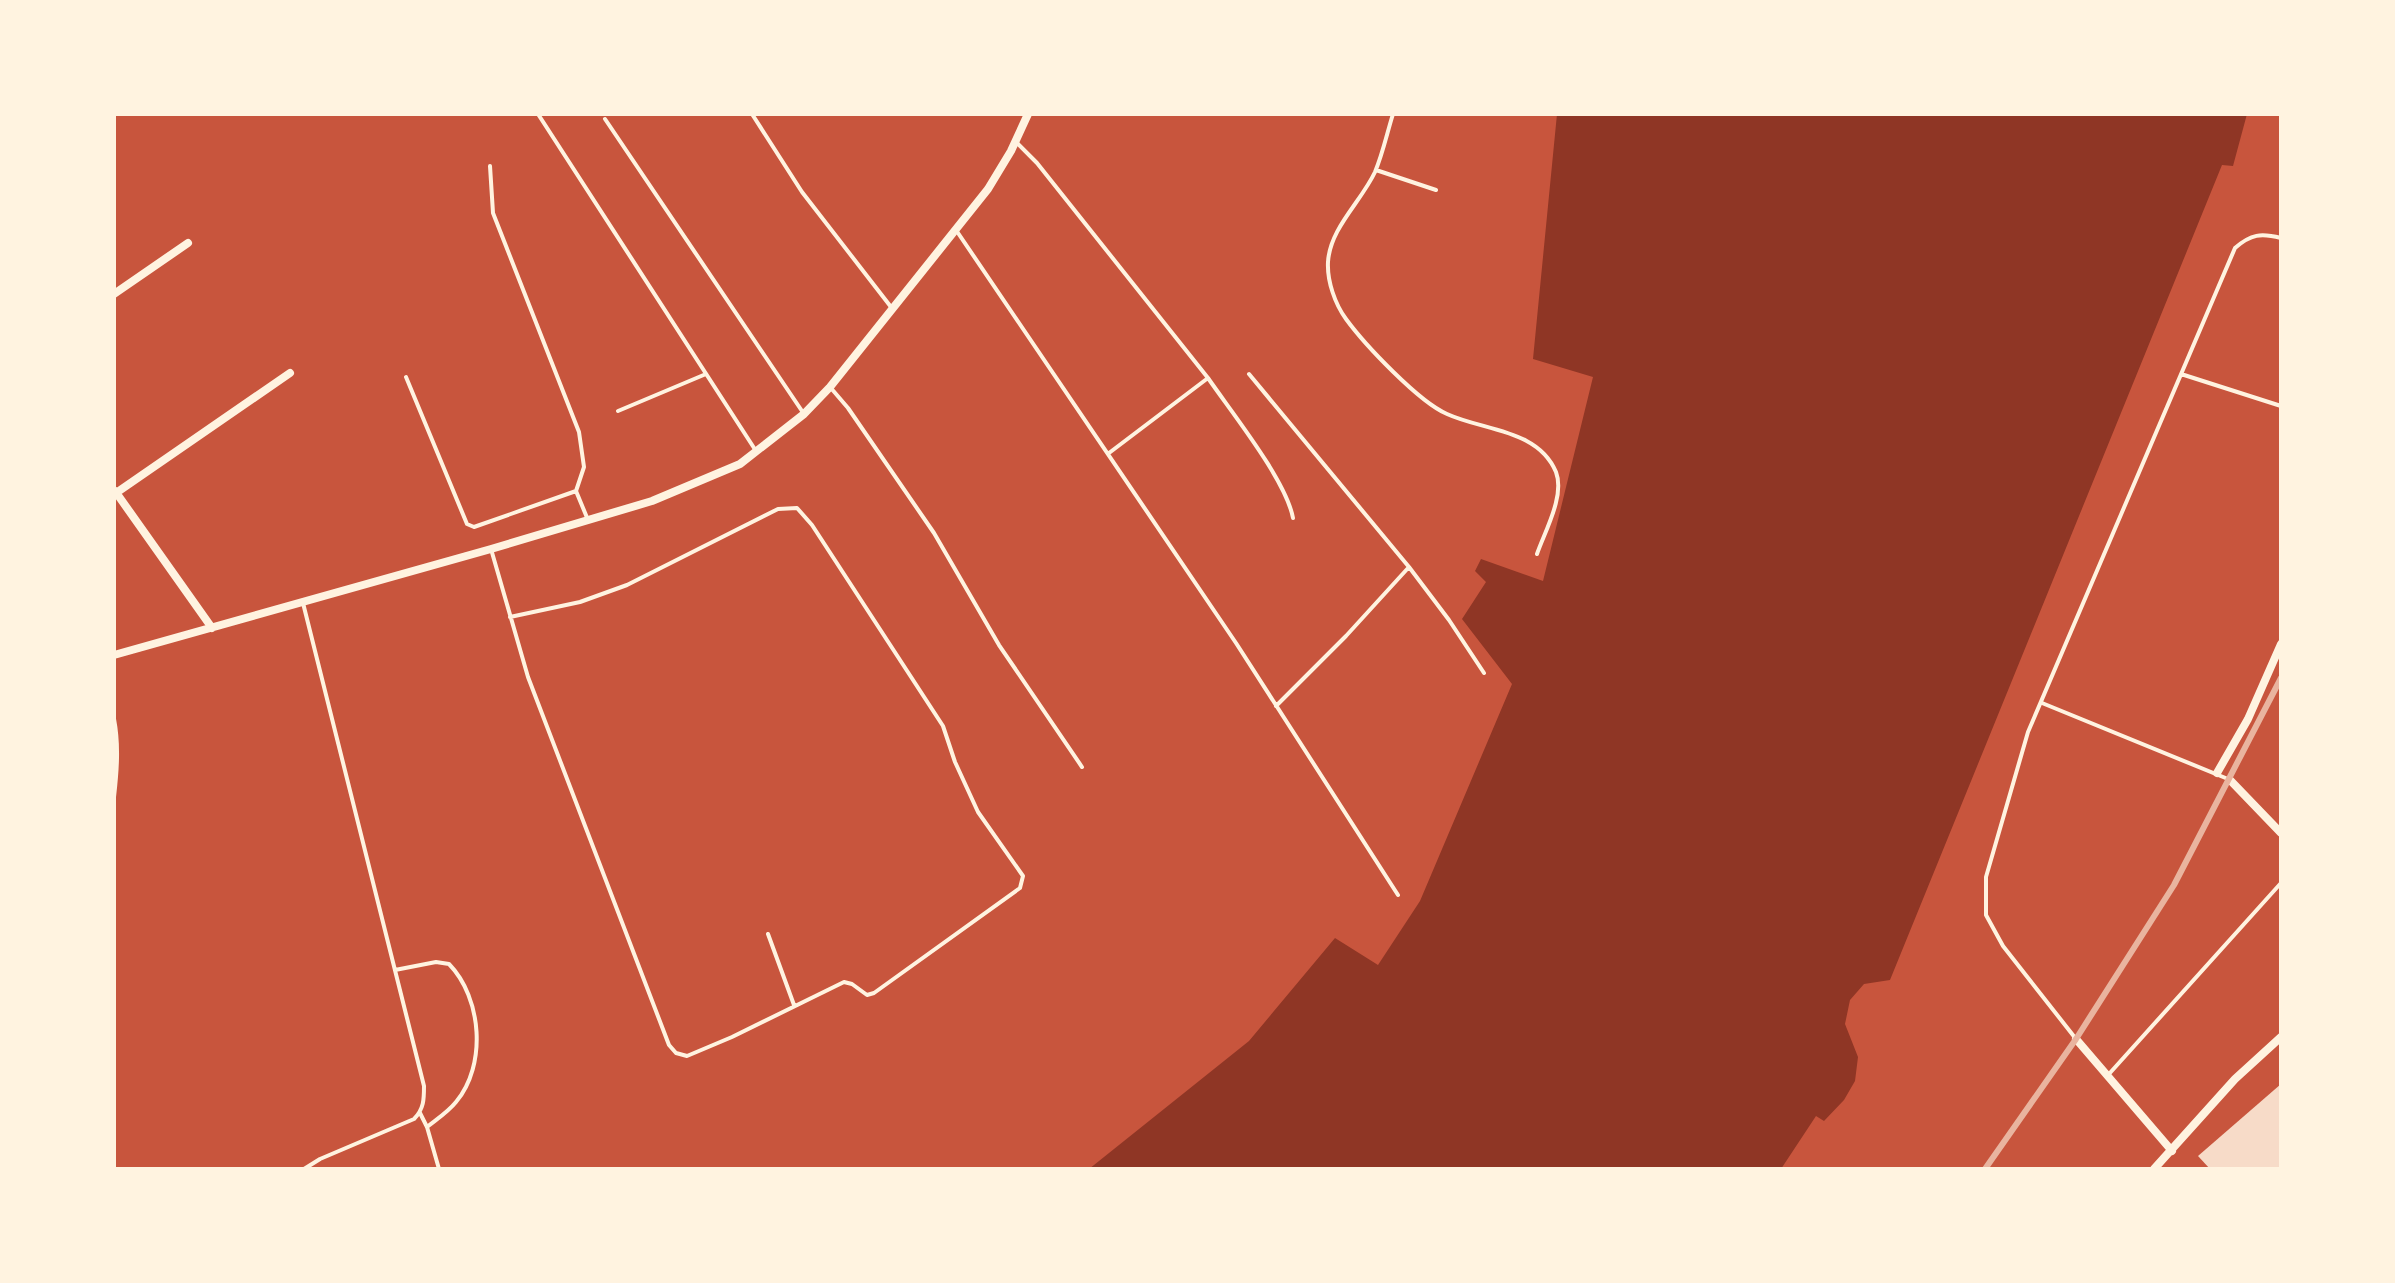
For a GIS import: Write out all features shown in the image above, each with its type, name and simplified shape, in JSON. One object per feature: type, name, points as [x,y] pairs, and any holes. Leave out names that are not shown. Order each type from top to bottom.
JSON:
[{"type":"street","points":[[114,655],[652,501],[701,482],[757,453],[804,414],[830,387],[893,309],[988,189],[1016,142],[1028,114]]},
{"type":"street","points":[[114,294],[188,243]]},
{"type":"street","points":[[212,628],[115,492],[290,373]]},
{"type":"street","points":[[2217,773],[2248,719],[2281,644]]},
{"type":"street","points":[[2230,780],[2281,833]]},
{"type":"street","points":[[2154,1169],[2235,1079],[2281,1037]]},
{"type":"street","points":[[2076,1039],[2172,1151]]},
{"type":"lane","points":[[538,114],[757,453]]},
{"type":"lane","points":[[752,114],[811,205],[893,309]]},
{"type":"lane","points":[[1393,114],[1376,170],[1335,235],[1330,249],[1329,279],[1344,318],[1427,402],[1448,415],[1525,440],[1549,460],[1557,475],[1557,492],[1537,554]]},
{"type":"lane","points":[[605,119],[804,414]]},
{"type":"lane","points":[[1016,142],[1066,199],[1208,378],[1280,484],[1293,518]]},
{"type":"lane","points":[[490,166],[493,213],[579,432],[584,467],[576,491],[588,520]]},
{"type":"lane","points":[[1376,170],[1436,190]]},
{"type":"lane","points":[[956,230],[1109,453],[1398,895]]},
{"type":"lane","points":[[2076,1039],[2003,946],[1986,915],[1986,877],[2028,732],[2235,248],[2248,237],[2264,233],[2281,238]]},
{"type":"lane","points":[[618,411],[706,374]]},
{"type":"lane","points":[[1249,374],[1409,567],[1484,673]]},
{"type":"lane","points":[[2181,374],[2281,406]]},
{"type":"lane","points":[[406,377],[467,524],[474,527],[576,491]]},
{"type":"lane","points":[[1109,453],[1208,378]]},
{"type":"lane","points":[[830,387],[848,408],[934,533],[999,645],[1082,767]]},
{"type":"lane","points":[[491,549],[510,617],[543,719],[669,1045],[676,1053],[687,1056],[732,1037],[844,982],[867,995],[884,988],[1020,888],[1023,876],[978,812],[955,762],[943,726],[812,525],[797,508],[778,509],[627,585],[580,602],[510,617]]},
{"type":"lane","points":[[1276,706],[1409,567]]},
{"type":"lane","points":[[303,603],[424,1086],[420,1113],[439,1169]]},
{"type":"lane","points":[[2042,703],[2230,780]]},
{"type":"lane","points":[[114,719],[118,737],[114,797]]},
{"type":"lane","points":[[2108,1076],[2281,883]]},
{"type":"lane","points":[[768,934],[794,1005]]},
{"type":"lane","points":[[395,970],[436,962],[449,964],[464,983],[475,1015],[475,1050],[467,1083],[456,1101],[427,1127]]},
{"type":"lane","points":[[304,1169],[320,1159],[399,1127],[420,1113]]},
{"type":"shaded area","points":[[1557,114],[2247,114],[2233,166],[2222,165],[1890,980],[1864,984],[1850,1000],[1845,1024],[1858,1057],[1855,1081],[1844,1100],[1824,1121],[1816,1116],[1781,1169],[1089,1169],[1249,1041],[1335,938],[1378,965],[1420,901],[1512,684],[1462,619],[1486,582],[1475,571],[1481,559],[1543,581],[1593,377],[1533,359]]},
{"type":"building","points":[[2281,1084],[2281,1169],[2210,1169],[2198,1156]]},
{"type":"railway","points":[[1985,1169],[2076,1039],[2174,885],[2281,678]]}]
